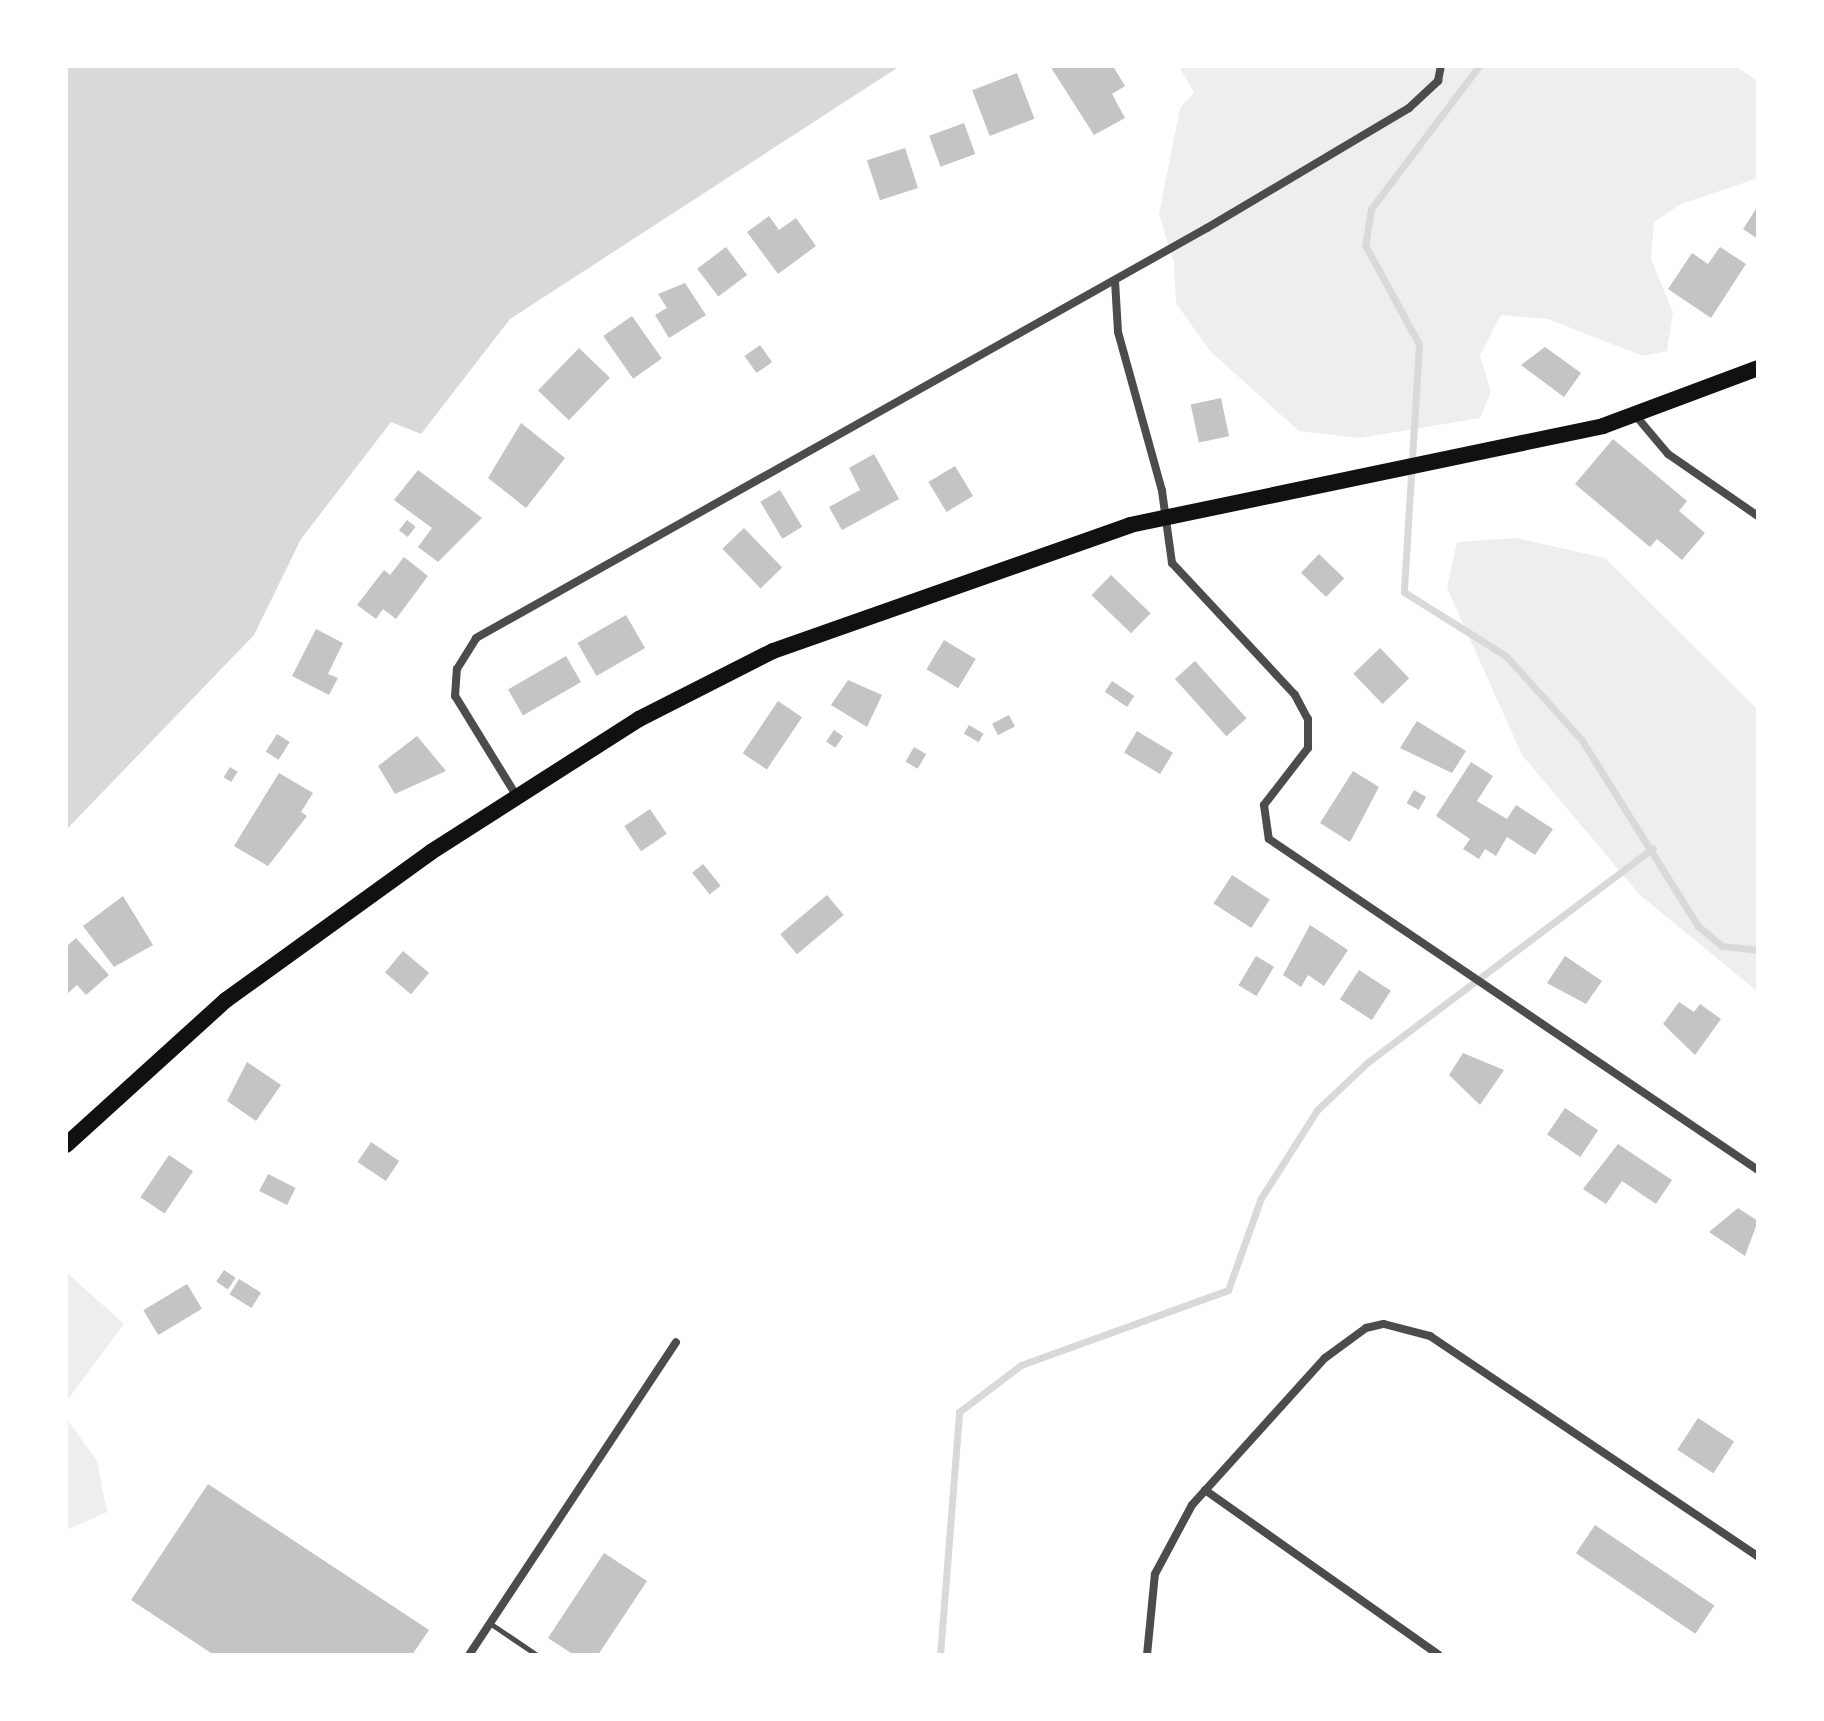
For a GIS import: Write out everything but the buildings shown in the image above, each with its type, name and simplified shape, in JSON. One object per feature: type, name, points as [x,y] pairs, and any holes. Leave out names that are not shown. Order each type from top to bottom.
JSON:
[{"type":"main road","points":[[66,1145],[250,981],[516,795],[639,719],[796,641],[1036,554],[1164,516],[1636,416],[1758,368]]},
{"type":"street","points":[[516,795],[455,696],[457,669],[476,638],[1115,281],[1409,108],[1438,81],[1441,66]]},
{"type":"street","points":[[1115,281],[1122,354],[1164,516],[1172,563],[1295,695],[1308,719],[1308,748],[1264,805],[1269,839],[1758,1170]]},
{"type":"street","points":[[1636,416],[1668,454],[1758,516]]},
{"type":"street","points":[[1147,1655],[1155,1574],[1166,1544],[1205,1490],[1351,1337],[1384,1324],[1408,1326],[1758,1556]]},
{"type":"street","points":[[469,1655],[676,1342]]},
{"type":"street","points":[[1205,1490],[1439,1655]]},
{"type":"lane","points":[[490,1623],[537,1655]]},
{"type":"shaded area","points":[[66,66],[900,66],[510,319],[421,434],[391,422],[301,539],[254,635],[66,830]]},
{"type":"shaded area","points":[[1179,66],[1735,66],[1758,81],[1758,178],[1681,204],[1654,222],[1651,259],[1673,312],[1667,351],[1643,356],[1548,319],[1501,315],[1480,355],[1491,392],[1480,418],[1359,438],[1299,431],[1210,351],[1176,303],[1174,263],[1159,214],[1180,108],[1194,93]]},
{"type":"shaded area","points":[[1516,538],[1605,558],[1758,710],[1758,992],[1640,895],[1522,755],[1447,588],[1457,542]]},
{"type":"shaded area","points":[[66,1272],[124,1324],[66,1402]]},
{"type":"shaded area","points":[[66,1418],[97,1461],[107,1512],[66,1530]]},
{"type":"waterway","points":[[1479,66],[1371,209],[1365,245],[1419,344],[1404,592],[1506,656],[1581,739],[1698,926],[1722,946],[1758,950]]},
{"type":"waterway","points":[[940,1655],[959,1412],[1021,1365],[1228,1290],[1261,1198],[1317,1110],[1368,1062],[1653,848]]}]
